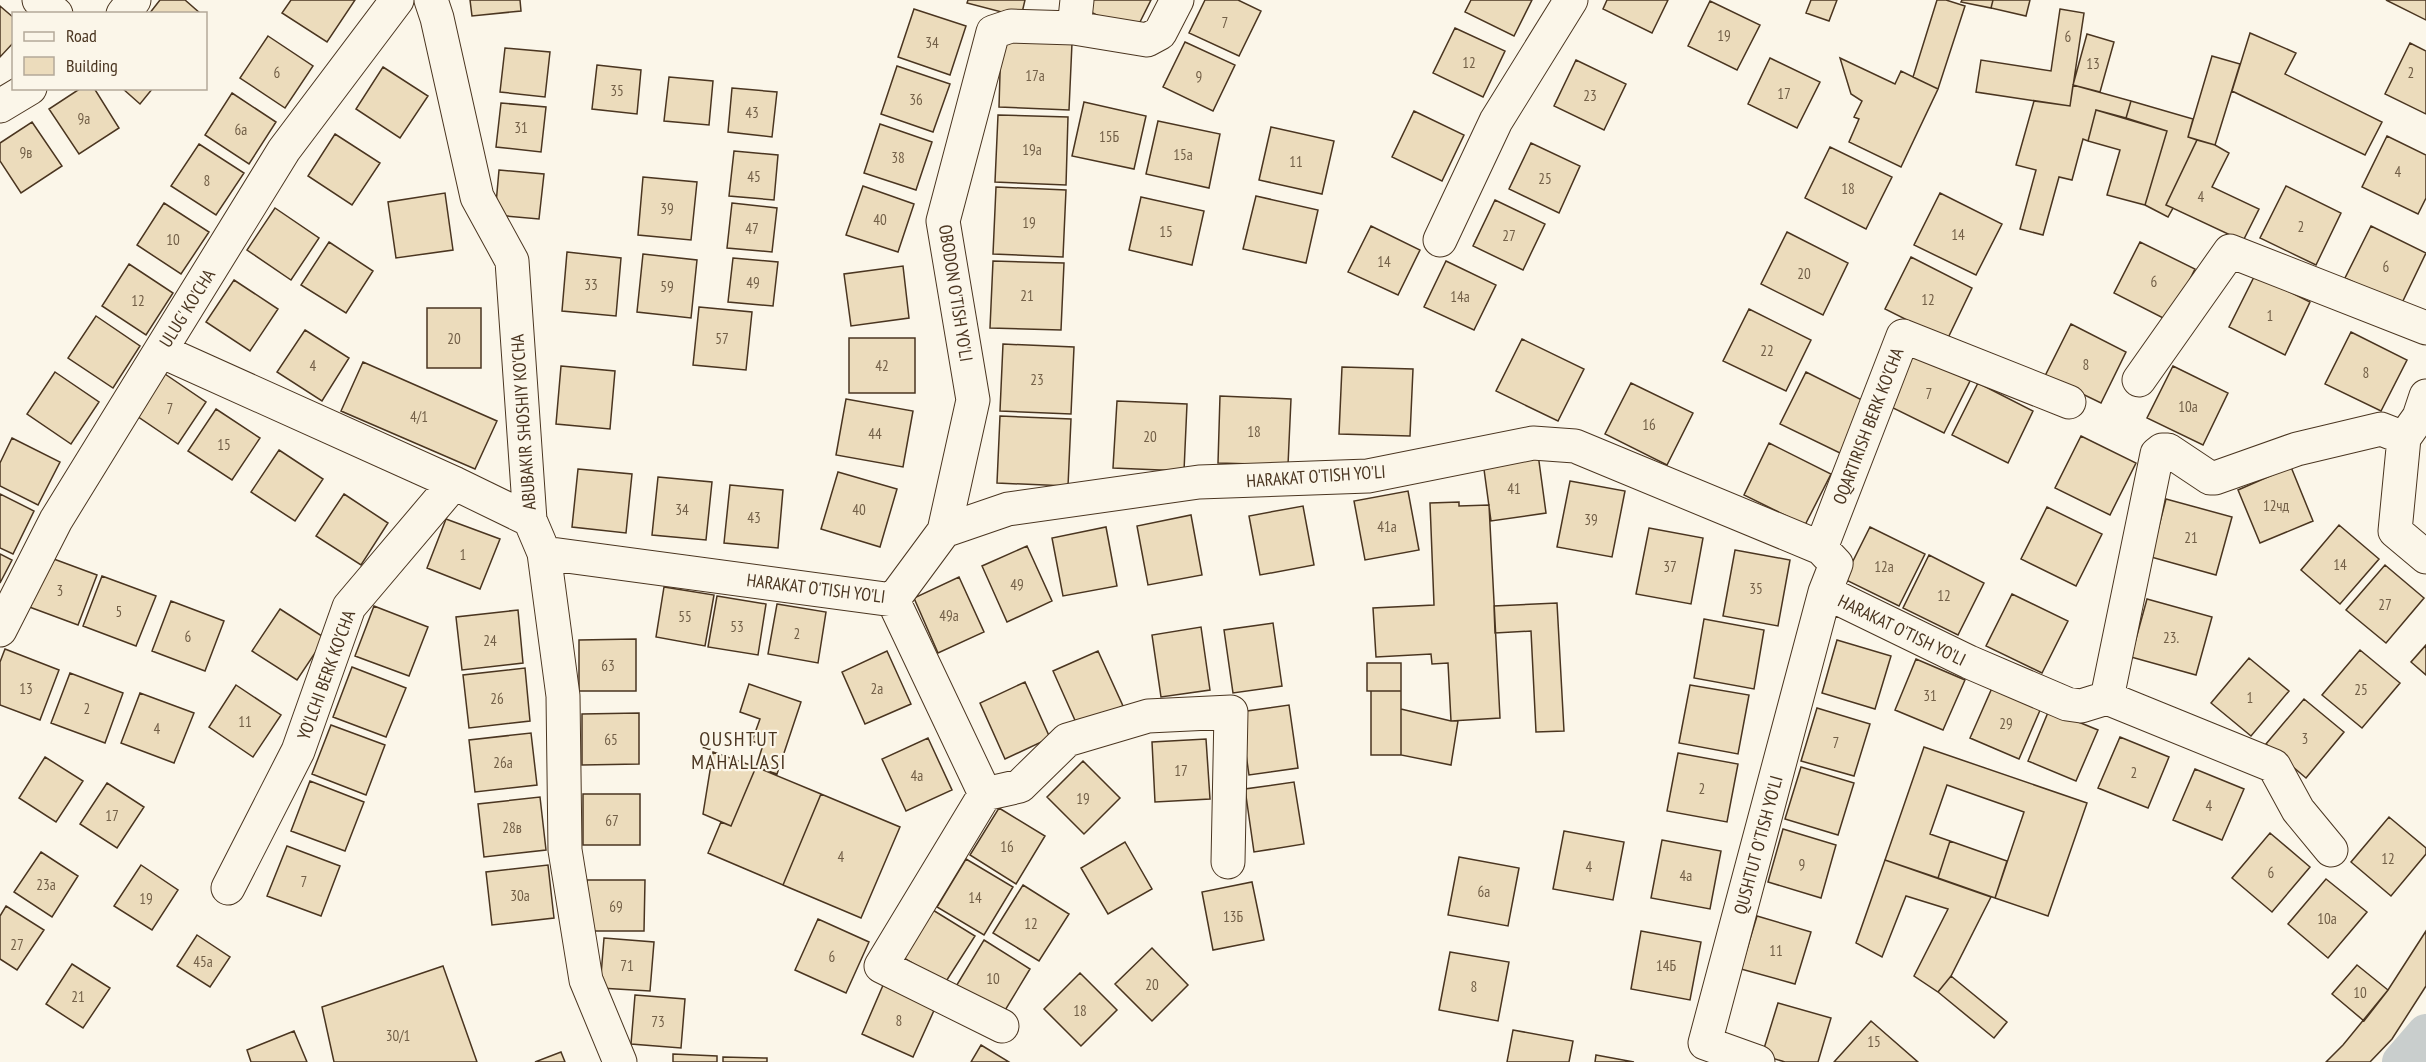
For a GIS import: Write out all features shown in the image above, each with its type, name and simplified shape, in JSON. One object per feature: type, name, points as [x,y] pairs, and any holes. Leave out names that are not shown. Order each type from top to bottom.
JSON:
[{"type":"street","points":[[39,0],[54,12]]},
{"type":"street","points":[[125,12],[134,0]]},
{"type":"street","name":"ULUG' KO'CHA","points":[[0,630],[56,520],[284,150],[397,0]]},
{"type":"street","name":"ABUBAKIR SHOSHIY KO'CHA","points":[[431,0],[477,197],[512,261],[530,520],[544,553],[563,696],[565,850],[586,980],[620,1062]]},
{"type":"street","name":"OBODON O'TISH YO'LI","points":[[944,531],[973,400],[943,221],[993,32],[1011,26],[1076,14],[1147,40],[1160,33],[1177,0]]},
{"type":"street","points":[[1440,240],[1496,121],[1571,0]]},
{"type":"street","points":[[0,106],[27,90]]},
{"type":"street","points":[[2139,380],[2230,251],[2426,328]]},
{"type":"street","name":"OQARTIRISH BERK KO'CHA","points":[[1821,548],[1902,336],[2069,402]]},
{"type":"street","points":[[160,351],[454,483],[530,520]]},
{"type":"street","points":[[2426,396],[2419,417],[2404,438],[2395,531],[2426,557]]},
{"type":"street","points":[[2331,850],[2298,810],[2274,766],[2107,698],[2157,454],[2162,450],[2168,450],[2210,478],[2215,478],[2296,449],[2381,429],[2404,438]]},
{"type":"street","name":"HARAKAT O'TISH YO'LI","points":[[544,553],[893,600],[944,531],[1008,509],[1199,482],[1368,476],[1533,442],[1575,446],[1821,548],[1836,564],[1825,592],[1969,662],[2067,704],[2081,706],[2107,698]]},
{"type":"street","name":"YO'LCHI BERK KO'CHA","points":[[228,888],[298,751],[349,607],[454,483]]},
{"type":"street","name":"QUSHTUT O'TISH YO'LI","points":[[1758,1062],[1706,1043],[1825,592]]},
{"type":"street","points":[[893,600],[985,794]]},
{"type":"street","points":[[1002,1026],[881,966],[985,794],[1020,786],[1067,740],[1148,716],[1232,712],[1228,862]]},
{"type":"building","points":[[160,0],[185,0],[199,12],[151,12]]},
{"type":"building","points":[[291,0],[355,0],[327,42],[282,13]]},
{"type":"building","points":[[470,0],[520,0],[521,11],[472,16]]},
{"type":"building","points":[[968,0],[1025,0],[1021,17],[967,3]]},
{"type":"building","points":[[1082,0],[1151,0],[1134,34],[1079,6]]},
{"type":"building","points":[[1205,0],[1238,0],[1261,11],[1239,56],[1189,33]]},
{"type":"building","points":[[1471,0],[1532,0],[1514,36],[1465,12]]},
{"type":"building","points":[[1607,0],[1668,0],[1652,33],[1603,9]]},
{"type":"building","points":[[1811,0],[1837,0],[1829,21],[1806,13]]},
{"type":"building","points":[[1937,0],[1946,0],[1965,6],[1938,89],[1913,77]]},
{"type":"building","points":[[1962,0],[1993,0],[1991,8],[1961,2]]},
{"type":"building","points":[[1993,0],[2030,0],[2026,16],[1991,8]]},
{"type":"building","points":[[2386,0],[2426,0],[2426,20]]},
{"type":"building","points":[[1710,1],[1760,25],[1737,70],[1688,46]]},
{"type":"building","points":[[0,6],[12,16],[12,44],[0,57]]},
{"type":"building","points":[[914,9],[966,26],[950,75],[898,57]]},
{"type":"building","points":[[2060,9],[2084,13],[2070,106],[1976,92],[1981,60],[2051,71]]},
{"type":"building","points":[[1455,28],[1505,51],[1483,97],[1433,73]]},
{"type":"building","points":[[2250,33],[2296,53],[2285,74],[2382,122],[2365,155],[2232,91]]},
{"type":"building","points":[[2087,34],[2114,42],[2100,92],[2073,85]]},
{"type":"building","points":[[268,36],[313,66],[285,108],[240,78]]},
{"type":"building","points":[[1001,40],[1072,43],[1069,110],[999,107]]},
{"type":"building","points":[[1185,42],[1235,65],[1213,111],[1163,87]]},
{"type":"building","points":[[2410,43],[2426,51],[2426,114],[2385,94]]},
{"type":"building","points":[[505,48],[550,52],[545,97],[500,92]]},
{"type":"building","points":[[2212,56],[2240,64],[2215,145],[2188,137]]},
{"type":"building","points":[[1770,58],[1820,82],[1797,128],[1748,104]]},
{"type":"building","points":[[1840,58],[1895,84],[1901,71],[1938,89],[1901,167],[1849,142],[1859,119],[1854,117],[1862,101],[1851,94]]},
{"type":"building","points":[[1576,60],[1626,84],[1604,130],[1554,106]]},
{"type":"building","points":[[597,65],[641,70],[637,114],[592,109]]},
{"type":"building","points":[[897,66],[950,84],[933,132],[881,114]]},
{"type":"building","points":[[383,67],[428,96],[400,138],[356,109]]},
{"type":"building","points":[[669,77],[713,81],[709,125],[664,121]]},
{"type":"building","points":[[2073,85],[2131,101],[2126,118],[2096,110],[2088,141],[2083,139],[2072,180],[2059,177],[2043,235],[2020,229],[2036,170],[2016,165],[2034,101],[2070,106]]},
{"type":"building","points":[[732,88],[777,92],[772,137],[728,132]]},
{"type":"building","points":[[78,90],[95,90],[119,128],[79,154],[49,109]]},
{"type":"building","points":[[124,90],[151,90],[140,104]]},
{"type":"building","points":[[232,93],[276,122],[249,164],[205,135]]},
{"type":"building","points":[[2131,101],[2193,119],[2188,137],[2197,140],[2166,205],[2173,208],[2168,217],[2145,205],[2167,131],[2126,118]]},
{"type":"building","points":[[1084,102],[1146,116],[1134,169],[1072,156]]},
{"type":"building","points":[[501,103],[546,107],[541,152],[496,147]]},
{"type":"building","points":[[2096,110],[2167,131],[2145,205],[2107,195],[2120,150],[2088,141]]},
{"type":"building","points":[[1414,111],[1464,135],[1442,181],[1392,157]]},
{"type":"building","points":[[998,115],[1068,117],[1066,185],[995,182]]},
{"type":"building","points":[[1158,121],[1220,134],[1209,188],[1146,174]]},
{"type":"building","points":[[32,122],[62,166],[21,193],[0,161],[0,143]]},
{"type":"building","points":[[880,124],[932,142],[916,190],[864,173]]},
{"type":"building","points":[[1271,127],[1334,141],[1322,194],[1259,180]]},
{"type":"building","points":[[335,134],[380,163],[352,205],[308,176]]},
{"type":"building","points":[[2387,136],[2426,155],[2426,198],[2418,214],[2362,187]]},
{"type":"building","points":[[2197,140],[2215,145],[2229,153],[2212,187],[2259,209],[2243,241],[2166,205]]},
{"type":"building","points":[[1531,143],[1580,166],[1559,213],[1509,189]]},
{"type":"building","points":[[199,144],[244,173],[216,215],[171,186]]},
{"type":"building","points":[[1830,147],[1892,177],[1866,229],[1805,198]]},
{"type":"building","points":[[734,151],[778,155],[774,200],[729,196]]},
{"type":"building","points":[[499,170],[544,174],[539,219],[495,215]]},
{"type":"building","points":[[643,177],[697,182],[691,240],[638,235]]},
{"type":"building","points":[[863,186],[914,204],[898,252],[846,235]]},
{"type":"building","points":[[2286,186],[2341,213],[2316,265],[2260,238]]},
{"type":"building","points":[[996,187],[1066,190],[1063,257],[993,254]]},
{"type":"building","points":[[445,193],[453,250],[396,258],[388,202]]},
{"type":"building","points":[[1940,193],[2002,224],[1976,275],[1914,245]]},
{"type":"building","points":[[1256,196],[1318,210],[1306,263],[1243,249]]},
{"type":"building","points":[[1141,197],[1204,211],[1192,265],[1129,250]]},
{"type":"building","points":[[1495,200],[1545,224],[1523,270],[1473,246]]},
{"type":"building","points":[[164,203],[209,232],[181,274],[137,245]]},
{"type":"building","points":[[732,203],[777,208],[772,252],[727,248]]},
{"type":"building","points":[[275,208],[319,238],[291,280],[247,250]]},
{"type":"building","points":[[1371,226],[1420,250],[1398,295],[1348,272]]},
{"type":"building","points":[[2371,226],[2426,253],[2401,305],[2345,278]]},
{"type":"building","points":[[1787,232],[1848,263],[1823,315],[1761,284]]},
{"type":"building","points":[[329,242],[373,271],[346,313],[301,285]]},
{"type":"building","points":[[2140,242],[2195,269],[2169,321],[2114,293]]},
{"type":"building","points":[[567,252],[621,258],[616,316],[562,311]]},
{"type":"building","points":[[643,254],[697,260],[691,318],[637,312]]},
{"type":"building","points":[[1911,257],[1972,288],[1947,340],[1885,309]]},
{"type":"building","points":[[733,258],[778,262],[773,306],[728,302]]},
{"type":"building","points":[[993,261],[1064,263],[1061,330],[990,328]]},
{"type":"building","points":[[1446,261],[1496,285],[1474,330],[1424,307]]},
{"type":"building","points":[[129,264],[173,293],[146,335],[102,306]]},
{"type":"building","points":[[903,266],[909,318],[851,326],[844,274]]},
{"type":"building","points":[[2255,275],[2310,302],[2285,355],[2229,327]]},
{"type":"building","points":[[234,280],[278,309],[250,351],[206,322]]},
{"type":"building","points":[[699,307],[752,312],[746,370],[693,365]]},
{"type":"building","points":[[427,308],[481,308],[481,368],[427,368]]},
{"type":"building","points":[[1749,309],[1811,340],[1786,391],[1723,361]]},
{"type":"building","points":[[96,316],[140,346],[113,388],[68,358]]},
{"type":"building","points":[[2071,324],[2126,352],[2101,403],[2045,376]]},
{"type":"building","points":[[305,330],[349,358],[322,401],[277,372]]},
{"type":"building","points":[[2351,332],[2407,360],[2381,411],[2325,384]]},
{"type":"building","points":[[849,338],[915,338],[915,393],[849,393]]},
{"type":"building","points":[[1522,339],[1584,369],[1558,421],[1496,391]]},
{"type":"building","points":[[1003,344],[1074,347],[1071,414],[1000,411]]},
{"type":"building","points":[[1914,354],[1970,381],[1944,433],[1889,406]]},
{"type":"building","points":[[363,362],[497,421],[475,469],[341,411]]},
{"type":"building","points":[[561,366],[615,371],[610,429],[556,424]]},
{"type":"building","points":[[2173,366],[2228,393],[2203,445],[2147,418]]},
{"type":"building","points":[[1342,367],[1413,369],[1410,436],[1339,434]]},
{"type":"building","points":[[55,372],[99,402],[71,444],[27,414]]},
{"type":"building","points":[[162,372],[206,402],[178,444],[134,414]]},
{"type":"building","points":[[1806,372],[1868,403],[1842,454],[1780,424]]},
{"type":"building","points":[[1631,383],[1693,413],[1667,465],[1605,434]]},
{"type":"building","points":[[1978,383],[2033,411],[2008,463],[1952,435]]},
{"type":"building","points":[[1220,396],[1291,399],[1288,465],[1218,463]]},
{"type":"building","points":[[846,399],[913,411],[903,467],[836,455]]},
{"type":"building","points":[[1117,401],[1187,404],[1184,471],[1113,468]]},
{"type":"building","points":[[216,409],[260,438],[232,480],[188,451]]},
{"type":"building","points":[[1000,416],[1071,419],[1068,486],[997,483]]},
{"type":"building","points":[[2081,436],[2136,463],[2110,515],[2055,488]]},
{"type":"building","points":[[12,438],[60,462],[38,505],[0,486],[0,463]]},
{"type":"building","points":[[1769,443],[1831,474],[1805,525],[1744,495]]},
{"type":"building","points":[[279,450],[323,479],[295,521],[251,492]]},
{"type":"building","points":[[1538,454],[1546,513],[1491,521],[1483,462]]},
{"type":"building","points":[[2291,467],[2313,521],[2260,543],[2238,490]]},
{"type":"building","points":[[578,469],[632,474],[626,533],[572,527]]},
{"type":"building","points":[[838,472],[897,489],[880,547],[821,529]]},
{"type":"building","points":[[658,477],[712,482],[706,540],[652,535]]},
{"type":"building","points":[[1570,481],[1625,491],[1612,557],[1557,547]]},
{"type":"building","points":[[730,485],[783,490],[778,548],[724,543]]},
{"type":"building","points":[[1408,491],[1419,550],[1365,560],[1354,501]]},
{"type":"building","points":[[0,494],[34,511],[13,554],[0,548]]},
{"type":"building","points":[[344,494],[388,523],[361,565],[316,536]]},
{"type":"building","points":[[2166,499],[2232,517],[2216,575],[2151,557]]},
{"type":"building","points":[[1459,502],[1459,506],[1489,505],[1500,718],[1451,721],[1448,663],[1432,664],[1431,654],[1376,657],[1373,608],[1434,605],[1430,503]]},
{"type":"building","points":[[1303,506],[1314,565],[1260,575],[1249,516]]},
{"type":"building","points":[[2047,507],[2102,534],[2076,586],[2021,559]]},
{"type":"building","points":[[1191,515],[1202,575],[1148,585],[1137,526]]},
{"type":"building","points":[[446,519],[500,539],[480,589],[427,568]]},
{"type":"building","points":[[2339,525],[2379,559],[2340,604],[2301,570]]},
{"type":"building","points":[[1106,527],[1117,586],[1063,596],[1052,538]]},
{"type":"building","points":[[1870,527],[1925,554],[1899,606],[1844,579]]},
{"type":"building","points":[[1649,528],[1703,538],[1691,604],[1636,594]]},
{"type":"building","points":[[1027,546],[1052,601],[1007,622],[982,566]]},
{"type":"building","points":[[1735,550],[1790,560],[1778,626],[1723,616]]},
{"type":"building","points":[[0,554],[12,560],[0,583]]},
{"type":"building","points":[[43,555],[97,575],[78,625],[24,605]]},
{"type":"building","points":[[1929,555],[1984,583],[1958,635],[1903,608]]},
{"type":"building","points":[[2385,565],[2424,598],[2386,643],[2346,610]]},
{"type":"building","points":[[102,576],[156,596],[136,646],[83,626]]},
{"type":"building","points":[[959,577],[984,632],[938,653],[914,598]]},
{"type":"building","points":[[664,587],[714,595],[705,646],[656,637]]},
{"type":"building","points":[[2012,594],[2068,621],[2042,673],[1986,646]]},
{"type":"building","points":[[717,596],[766,604],[758,655],[708,647]]},
{"type":"building","points":[[2147,599],[2212,617],[2196,675],[2131,657]]},
{"type":"building","points":[[171,601],[224,621],[205,671],[152,651]]},
{"type":"building","points":[[1557,603],[1564,731],[1536,732],[1531,631],[1495,633],[1494,606]]},
{"type":"building","points":[[777,604],[826,612],[818,663],[768,654]]},
{"type":"building","points":[[374,606],[428,627],[409,676],[355,656]]},
{"type":"building","points":[[280,609],[325,638],[297,680],[252,651]]},
{"type":"building","points":[[518,610],[523,663],[462,670],[456,617]]},
{"type":"building","points":[[1704,619],[1764,630],[1754,689],[1694,678]]},
{"type":"building","points":[[1273,623],[1282,686],[1233,693],[1224,630]]},
{"type":"building","points":[[1201,627],[1210,690],[1161,697],[1152,635]]},
{"type":"building","points":[[636,639],[636,691],[579,691],[579,640]]},
{"type":"building","points":[[1837,640],[1891,656],[1875,709],[1822,693]]},
{"type":"building","points":[[2426,645],[2426,675],[2411,662]]},
{"type":"building","points":[[5,649],[59,670],[40,720],[0,705],[0,662]]},
{"type":"building","points":[[2360,650],[2400,683],[2362,728],[2322,695]]},
{"type":"building","points":[[887,651],[911,704],[865,724],[842,672]]},
{"type":"building","points":[[1098,651],[1123,706],[1078,727],[1053,671]]},
{"type":"building","points":[[2249,658],[2289,691],[2251,736],[2211,703]]},
{"type":"building","points":[[1916,659],[1965,680],[1943,730],[1895,710]]},
{"type":"building","points":[[1367,663],[1401,663],[1401,691],[1367,691]]},
{"type":"building","points":[[352,667],[406,688],[386,737],[333,717]]},
{"type":"building","points":[[525,668],[530,721],[469,728],[463,675]]},
{"type":"building","points":[[70,673],[123,693],[105,743],[51,723]]},
{"type":"building","points":[[1025,682],[1050,738],[1005,759],[980,703]]},
{"type":"building","points":[[749,684],[801,702],[777,774],[756,767],[763,745],[752,741],[760,719],[740,712]]},
{"type":"building","points":[[236,685],[281,715],[253,757],[209,727]]},
{"type":"building","points":[[1690,685],[1749,695],[1738,754],[1679,743]]},
{"type":"building","points":[[1992,688],[2041,708],[2019,759],[1970,738]]},
{"type":"building","points":[[1371,691],[1401,691],[1401,755],[1371,755]]},
{"type":"building","points":[[140,693],[194,713],[174,763],[121,743]]},
{"type":"building","points":[[2304,699],[2344,732],[2306,778],[2266,744]]},
{"type":"building","points":[[1289,705],[1298,768],[1249,775],[1240,712]]},
{"type":"building","points":[[1817,708],[1870,724],[1854,776],[1801,761]]},
{"type":"building","points":[[1401,709],[1458,721],[1451,765],[1401,755]]},
{"type":"building","points":[[2049,710],[2098,730],[2076,781],[2028,761]]},
{"type":"building","points":[[639,713],[639,764],[582,765],[582,714]]},
{"type":"building","points":[[331,725],[385,745],[366,795],[312,774]]},
{"type":"building","points":[[531,733],[537,785],[475,792],[469,740]]},
{"type":"building","points":[[2120,737],[2169,757],[2148,808],[2098,788]]},
{"type":"building","points":[[928,738],[952,790],[906,811],[882,759]]},
{"type":"building","points":[[1206,739],[1210,799],[1155,802],[1152,742]]},
{"type":"building","points":[[1924,747],[2087,803],[2048,916],[1995,898],[2024,812],[1947,785],[1930,834],[1950,841],[1938,878],[1885,860]]},
{"type":"building","points":[[713,752],[756,767],[731,826],[703,814]]},
{"type":"building","points":[[1678,753],[1738,764],[1727,822],[1667,811]]},
{"type":"building","points":[[45,757],[83,781],[56,822],[19,798]]},
{"type":"building","points":[[1083,761],[1120,798],[1084,834],[1047,797]]},
{"type":"building","points":[[756,767],[821,794],[783,885],[708,853],[721,822],[731,826]]},
{"type":"building","points":[[1801,767],[1854,783],[1838,835],[1785,819]]},
{"type":"building","points":[[2195,769],[2244,789],[2222,840],[2173,820]]},
{"type":"building","points":[[310,781],[364,802],[345,851],[291,831]]},
{"type":"building","points":[[1294,782],[1304,844],[1254,852],[1245,789]]},
{"type":"building","points":[[107,783],[144,807],[117,848],[80,824]]},
{"type":"building","points":[[583,794],[640,794],[640,845],[583,845]]},
{"type":"building","points":[[821,794],[900,827],[861,918],[783,885]]},
{"type":"building","points":[[540,797],[546,850],[484,857],[478,804]]},
{"type":"building","points":[[999,808],[1045,836],[1016,884],[970,855]]},
{"type":"building","points":[[2389,817],[2426,848],[2426,854],[2391,896],[2351,862]]},
{"type":"building","points":[[1783,829],[1836,845],[1821,898],[1768,882]]},
{"type":"building","points":[[1564,831],[1624,842],[1613,900],[1553,889]]},
{"type":"building","points":[[2270,833],[2310,867],[2272,912],[2232,878]]},
{"type":"building","points":[[1662,840],[1721,851],[1710,909],[1651,898]]},
{"type":"building","points":[[1950,841],[2007,861],[1995,898],[1938,878]]},
{"type":"building","points":[[1125,842],[1152,889],[1108,914],[1081,868]]},
{"type":"building","points":[[287,846],[340,866],[321,916],[267,896]]},
{"type":"building","points":[[41,852],[78,876],[52,917],[14,892]]},
{"type":"building","points":[[1459,857],[1519,868],[1508,926],[1448,915]]},
{"type":"building","points":[[966,859],[1013,887],[984,935],[937,907]]},
{"type":"building","points":[[1885,860],[1991,897],[1951,976],[1938,992],[1914,976],[1948,909],[1906,896],[1882,957],[1856,943]]},
{"type":"building","points":[[141,865],[178,890],[152,930],[114,906]]},
{"type":"building","points":[[548,865],[554,918],[492,925],[486,872]]},
{"type":"building","points":[[2326,879],[2367,912],[2328,958],[2288,924]]},
{"type":"building","points":[[587,880],[645,880],[644,931],[587,931]]},
{"type":"building","points":[[1252,882],[1264,940],[1213,950],[1202,892]]},
{"type":"building","points":[[1023,885],[1069,914],[1039,961],[993,933]]},
{"type":"building","points":[[6,906],[44,930],[17,970],[0,959],[0,916]]},
{"type":"building","points":[[928,907],[975,936],[945,983],[899,955]]},
{"type":"building","points":[[1757,916],[1811,932],[1795,984],[1741,969]]},
{"type":"building","points":[[818,919],[869,942],[846,993],[795,970]]},
{"type":"building","points":[[1641,931],[1701,942],[1690,1000],[1631,989]]},
{"type":"building","points":[[2426,931],[2426,986],[2392,1039],[2370,1062],[2326,1062],[2388,990]]},
{"type":"building","points":[[197,935],[230,957],[210,987],[177,966]]},
{"type":"building","points":[[604,938],[654,942],[650,991],[600,988]]},
{"type":"building","points":[[984,940],[1030,969],[1001,1017],[955,988]]},
{"type":"building","points":[[1152,948],[1188,985],[1152,1021],[1115,984]]},
{"type":"building","points":[[1450,952],[1509,962],[1498,1021],[1439,1010]]},
{"type":"building","points":[[72,964],[110,988],[83,1028],[46,1004]]},
{"type":"building","points":[[2357,965],[2388,990],[2364,1021],[2332,994]]},
{"type":"building","points":[[443,966],[477,1062],[334,1062],[322,1007]]},
{"type":"building","points":[[1080,973],[1117,1010],[1081,1046],[1044,1009]]},
{"type":"building","points":[[1951,976],[2007,1022],[1994,1038],[1938,992]]},
{"type":"building","points":[[884,983],[936,1006],[913,1057],[862,1034]]},
{"type":"building","points":[[635,995],[685,999],[681,1048],[631,1044]]},
{"type":"building","points":[[1778,1003],[1831,1018],[1818,1062],[1785,1062],[1762,1055]]},
{"type":"building","points":[[1871,1021],[1918,1062],[1834,1062]]},
{"type":"building","points":[[1513,1030],[1573,1041],[1569,1062],[1507,1062]]},
{"type":"building","points":[[294,1031],[307,1062],[251,1062],[247,1050]]},
{"type":"building","points":[[981,1045],[1009,1062],[971,1062]]},
{"type":"building","points":[[561,1052],[565,1062],[535,1062]]},
{"type":"building","points":[[673,1054],[717,1056],[717,1062],[673,1062]]},
{"type":"building","points":[[1596,1055],[1634,1062],[1595,1062]]},
{"type":"building","points":[[723,1057],[767,1058],[767,1062],[723,1062]]},
{"type":"waterway","points":[[2401,1062],[2426,1033]]},
{"type":"district","name":"QUSHTUT MAHALLASI","points":[[739,750]]}]
